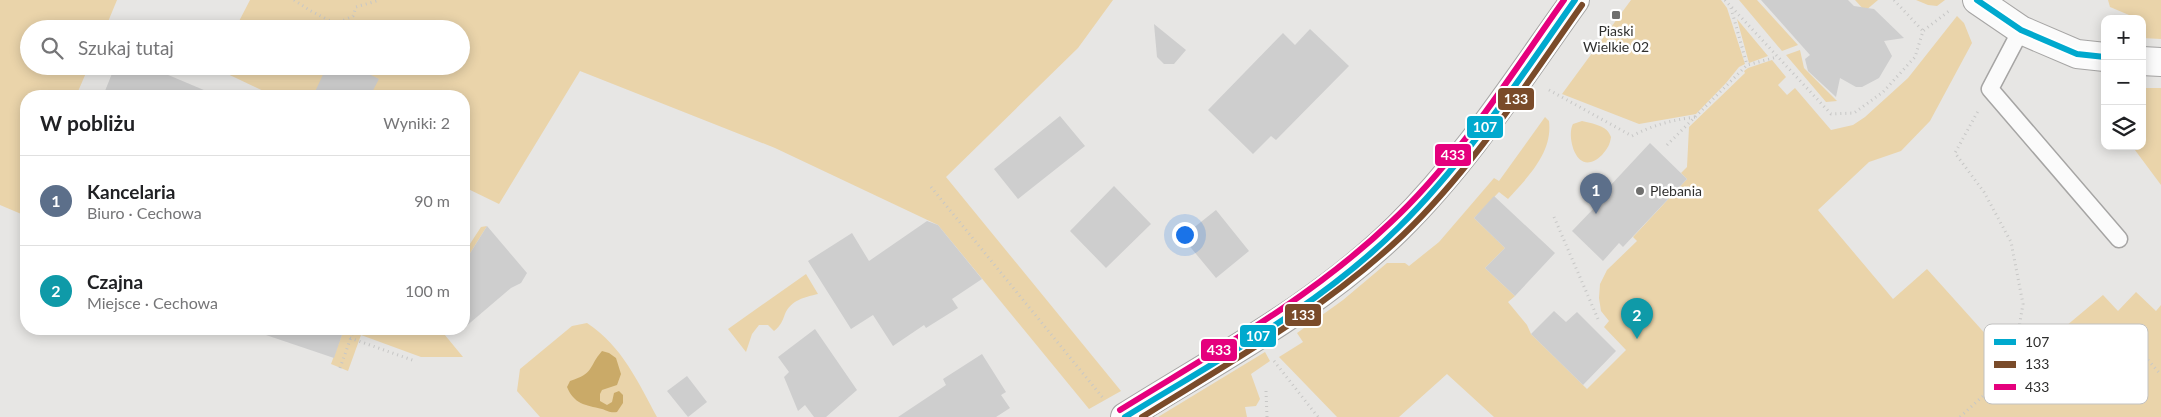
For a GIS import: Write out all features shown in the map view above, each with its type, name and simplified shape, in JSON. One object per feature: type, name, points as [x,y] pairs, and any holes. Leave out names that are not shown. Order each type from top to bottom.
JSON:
[{"type":"street","points":[[1115,409],[1316,297],[1358,264],[1399,227],[1445,177],[1488,123],[1575,0]]},
{"type":"street","points":[[1977,0],[2021,30],[2077,54],[2101,57]]},
{"type":"street","points":[[2146,61],[2161,62]]},
{"type":"lane","points":[[2021,30],[1990,89],[2119,238]]},
{"type":"path","points":[[294,0],[328,20]]},
{"type":"path","points":[[344,20],[353,16],[356,7],[380,0]]},
{"type":"path","points":[[1725,0],[1831,114],[1854,113],[1883,92],[1916,57],[1923,31],[1951,9]]},
{"type":"path","points":[[1894,0],[1923,31]]},
{"type":"path","points":[[1730,6],[1747,65]]},
{"type":"path","points":[[1667,145],[1747,65],[1777,57]]},
{"type":"path","points":[[1990,89],[1955,153],[1984,192],[2011,242],[2023,304],[2020,324]]},
{"type":"path","points":[[1549,90],[1632,136],[1650,126],[1672,120],[1696,117]]},
{"type":"path","points":[[931,187],[1115,409]]},
{"type":"path","points":[[1554,217],[1598,319]]},
{"type":"path","points":[[340,368],[351,335]]},
{"type":"path","points":[[350,338],[414,361]]},
{"type":"path","points":[[1273,360],[1318,417]]},
{"type":"path","points":[[2148,360],[2161,375]]},
{"type":"path","points":[[1266,391],[1267,417]]},
{"type":"path","points":[[1960,417],[1984,395]]},
{"type":"shaded area","points":[[0,0],[117,0],[109,20],[20,20],[20,75],[85,75],[79,90],[20,90],[20,213],[0,205]]},
{"type":"shaded area","points":[[250,0],[1113,0],[1078,48],[946,177],[1121,391],[1089,409],[938,225],[775,148],[580,71],[499,204],[470,190],[470,90],[261,90],[230,75],[470,75],[470,20],[240,20]]},
{"type":"shaded area","points":[[1631,0],[1721,0],[1727,8],[1745,64],[1739,67],[1696,114],[1639,124],[1562,94]]},
{"type":"shaded area","points":[[1739,0],[1757,0],[1798,45],[1782,51]]},
{"type":"shaded area","points":[[1855,0],[1878,0],[1865,11]]},
{"type":"shaded area","points":[[1916,0],[1945,0],[1937,6],[1928,5]]},
{"type":"shaded area","points":[[2108,0],[2161,0],[2161,39],[2146,38],[2146,15],[2129,15],[2110,7]]},
{"type":"shaded area","points":[[1957,16],[1964,23],[1972,43],[1930,121],[1901,151],[1869,162],[1818,210],[1893,299],[1927,269],[1984,332],[1984,404],[2148,404],[2148,324],[2068,324],[2103,295],[2118,311],[2136,292],[2156,311],[2161,305],[2161,417],[1494,417],[1447,374],[1399,417],[1337,417],[1279,357],[1303,342],[1297,333],[1343,300],[1387,263],[1405,263],[1409,266],[1439,242],[1494,178],[1499,181],[1545,117],[1549,121],[1547,144],[1530,174],[1508,199],[1499,192],[1474,218],[1505,248],[1485,268],[1515,296],[1508,302],[1527,325],[1531,334],[1587,389],[1626,350],[1604,327],[1609,321],[1601,311],[1599,298],[1600,284],[1607,270],[1637,241],[1633,237],[1687,179],[1681,173],[1687,167],[1689,127],[1745,73],[1744,71],[1772,60],[1786,77],[1778,85],[1787,95],[1795,88],[1831,130],[1853,125],[1865,117],[1908,78]]},
{"type":"shaded area","points":[[1737,19],[1768,56],[1749,63]]},
{"type":"shaded area","points":[[1800,50],[1804,68],[1837,101],[1826,102],[1786,55]]},
{"type":"shaded area","points":[[2146,88],[2161,88],[2161,185],[2135,150],[2146,150]]},
{"type":"shaded area","points":[[1582,121],[1603,127],[1611,137],[1609,145],[1602,155],[1593,161],[1586,162],[1580,159],[1572,145],[1571,130],[1573,124]]},
{"type":"shaded area","points":[[487,226],[470,253],[470,244],[481,227]]},
{"type":"shaded area","points":[[806,274],[818,294],[803,298],[791,305],[774,331],[768,325],[759,325],[752,334],[746,352],[728,329]]},
{"type":"shaded area","points":[[587,323],[610,342],[620,354],[636,378],[657,417],[540,417],[517,391],[520,369],[572,326]]},
{"type":"shaded area","points":[[342,335],[361,335],[348,371],[331,364]]},
{"type":"shaded area","points":[[361,335],[445,335],[463,357],[421,357]]},
{"type":"shaded area","points":[[602,351],[616,358],[621,374],[617,385],[602,390],[600,401],[607,405],[612,402],[614,393],[619,391],[623,395],[623,403],[617,412],[609,412],[581,403],[573,397],[567,387],[570,381],[584,375],[590,369]]},
{"type":"shaded area","points":[[1265,352],[1270,361],[1251,374],[1260,399],[1256,406],[1245,407],[1247,417],[1158,417]]},
{"type":"building","points":[[1761,0],[1848,0],[1854,6],[1874,9],[1904,38],[1884,41],[1892,56],[1879,78],[1862,87],[1856,87],[1840,78],[1836,97],[1808,71],[1805,59],[1810,55]]},
{"type":"building","points":[[1154,24],[1186,50],[1174,64],[1164,64],[1157,57]]},
{"type":"building","points":[[1310,29],[1349,66],[1276,140],[1271,136],[1253,154],[1208,110],[1283,33],[1295,45]]},
{"type":"building","points":[[111,75],[168,75],[204,90],[105,90]]},
{"type":"building","points":[[323,75],[371,75],[379,79],[373,90],[316,90]]},
{"type":"building","points":[[1060,116],[1085,146],[1018,199],[994,169]]},
{"type":"building","name":"Plebania","points":[[1650,143],[1687,179],[1623,247],[1619,243],[1603,261],[1572,231],[1596,206],[1594,203]]},
{"type":"building","points":[[1114,186],[1151,224],[1106,268],[1070,231]]},
{"type":"building","points":[[1494,196],[1555,253],[1515,296],[1485,268],[1505,248],[1474,218]]},
{"type":"building","points":[[1216,210],[1249,251],[1216,278],[1182,237]]},
{"type":"building","points":[[927,221],[938,225],[982,279],[952,299],[958,308],[926,328],[924,325],[893,346],[873,315],[851,329],[808,261],[852,233],[869,261]]},
{"type":"building","points":[[487,226],[527,273],[521,283],[511,288],[470,323],[470,253]]},
{"type":"building","points":[[1554,311],[1566,322],[1577,312],[1616,351],[1583,385],[1531,334]]},
{"type":"building","points":[[815,329],[857,390],[826,417],[814,417],[805,405],[798,411],[784,377],[789,372],[778,357]]},
{"type":"building","points":[[266,335],[342,335],[334,358]]},
{"type":"building","points":[[982,354],[1006,392],[1001,395],[1010,408],[996,417],[898,417],[946,385],[943,379]]},
{"type":"building","points":[[687,376],[707,402],[688,417],[667,391]]},
{"type":"transit line","name":"433","points":[[1120,410],[1226,345],[1294,300],[1327,276],[1390,223],[1439,172],[1483,116],[1564,0]]},
{"type":"transit line","name":"107","points":[[1125,417],[1268,330],[1302,307],[1336,282],[1399,227],[1424,201],[1492,118],[1575,0]]},
{"type":"transit line","name":"107","points":[[1977,0],[2021,30],[2077,54],[2101,57]]},
{"type":"transit line","name":"133","points":[[1142,417],[1277,333],[1310,310],[1342,287],[1403,235],[1453,182],[1476,154],[1582,5]]},
{"type":"place","name":"Piaski Wielkie 02","points":[[1616,15]]},
{"type":"place","name":"Plebania","points":[[1640,191]]},
{"type":"place","name":"Kancelaria","points":[[1596,214]]},
{"type":"place","name":"Czajna","points":[[1637,339]]}]
